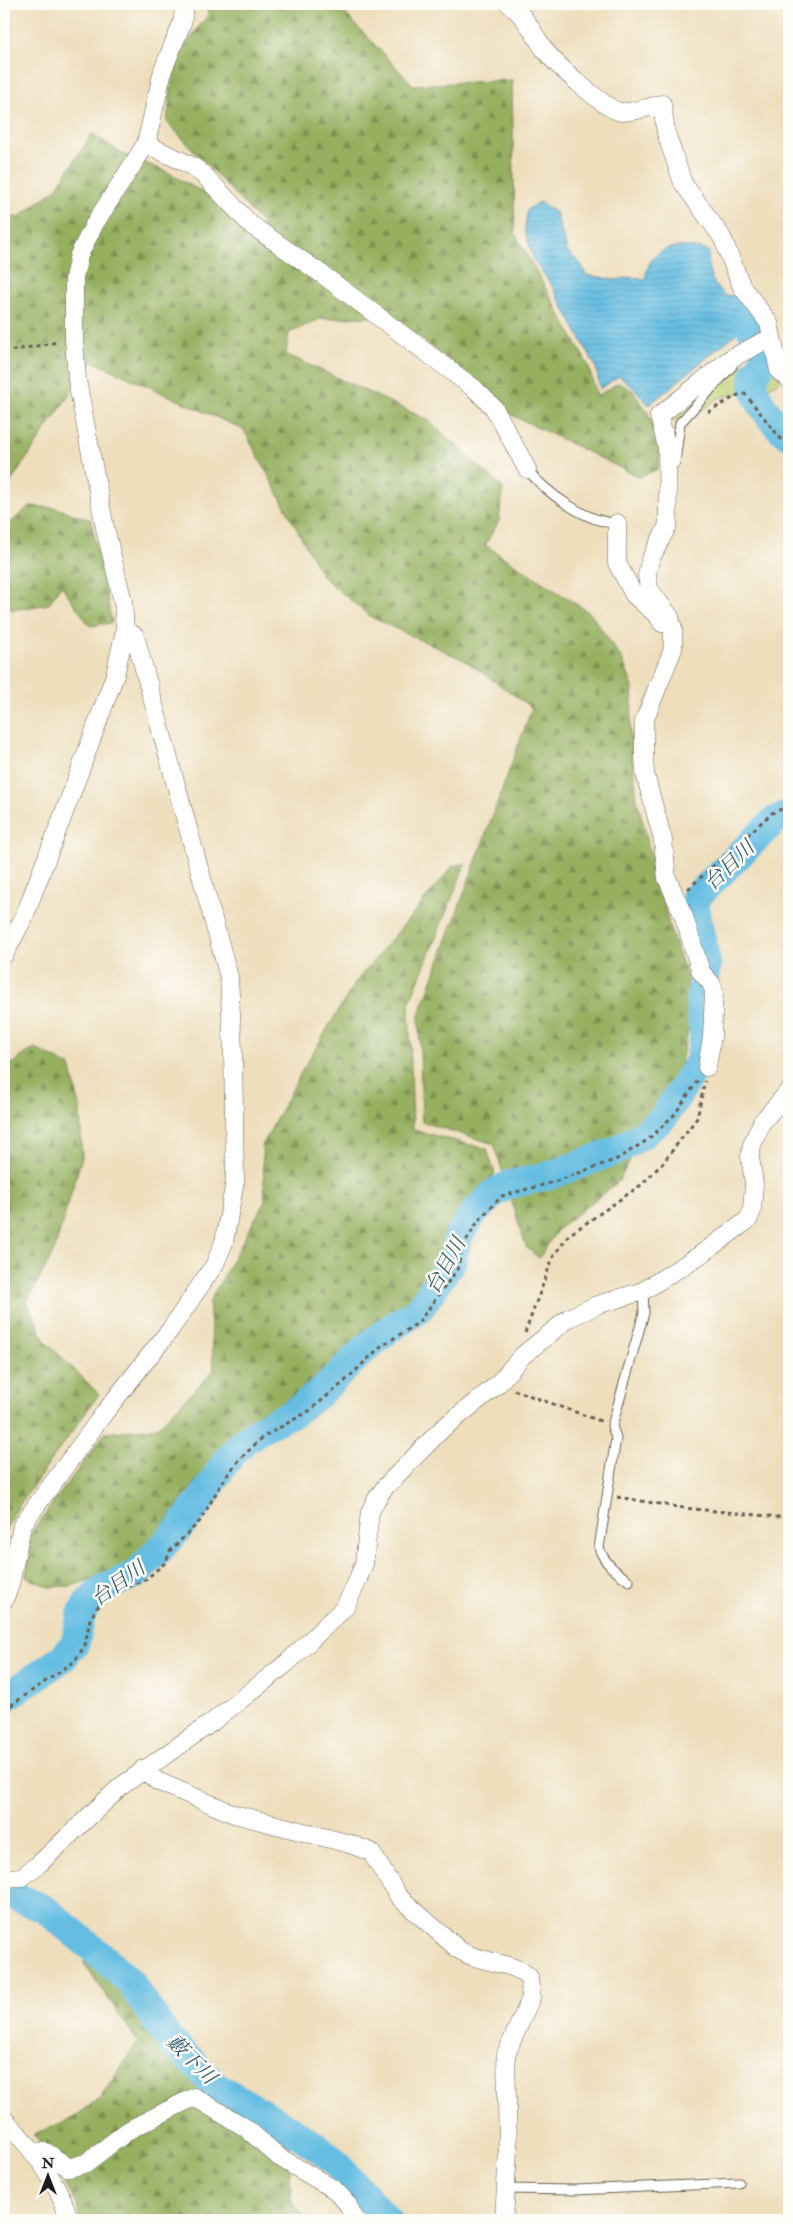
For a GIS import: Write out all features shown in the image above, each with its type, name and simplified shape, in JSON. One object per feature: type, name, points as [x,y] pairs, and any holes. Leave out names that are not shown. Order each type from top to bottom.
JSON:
[{"type":"street","points":[[4,955],[24,917],[76,783],[115,675],[125,630],[123,602],[105,528],[84,426],[77,380],[74,340],[74,278],[79,255],[95,223],[146,144],[163,70],[182,23],[185,4]]},
{"type":"street","points":[[509,4],[519,10],[545,51],[572,78],[607,105],[621,112],[662,104],[666,133],[683,183],[722,237],[742,287],[769,323],[770,338],[779,371],[789,379]]},
{"type":"street","points":[[146,144],[192,166],[205,176],[251,225],[323,275],[475,389],[494,408],[527,469]]},
{"type":"street","points":[[707,1067],[714,991],[706,978],[684,917],[667,878],[663,840],[645,774],[644,721],[673,649],[673,628],[670,617],[649,589],[647,575],[650,560],[668,525],[667,447],[659,416],[723,365],[739,354],[770,338]]},
{"type":"street","points":[[617,523],[617,563],[634,594],[658,616],[665,628],[666,670]]},
{"type":"street","points":[[4,1600],[10,1585],[22,1525],[170,1330],[215,1264],[224,1242],[235,1181],[233,1051],[229,977],[135,636],[125,630]]},
{"type":"street","points":[[4,1878],[22,1877],[39,1864],[120,1787],[211,1723],[287,1663],[345,1607],[364,1564],[370,1512],[385,1487],[442,1429],[497,1385],[522,1356],[569,1318],[597,1305],[643,1291],[700,1255],[748,1220],[752,1210],[754,1183],[750,1157],[752,1145],[762,1122],[789,1091]]},
{"type":"street","points":[[143,1769],[157,1781],[234,1814],[350,1844],[371,1852],[399,1897],[458,1949],[469,1956],[520,1970],[529,1977],[531,1998],[506,2054],[508,2150],[504,2220]]},
{"type":"street","points":[[32,2151],[46,2152],[69,2168],[86,2163],[129,2130],[194,2096],[246,2128],[279,2158],[335,2190],[347,2203],[355,2220]]},
{"type":"street","points":[[4,2118],[50,2176],[64,2201],[69,2220]]},
{"type":"lane","points":[[527,469],[538,482],[579,511],[600,522],[617,523]]},
{"type":"lane","points":[[629,1581],[608,1566],[602,1558],[599,1548],[616,1438],[612,1426],[644,1313],[643,1291]]},
{"type":"lane","points":[[506,2189],[575,2190],[739,2183]]},
{"type":"path","points":[[4,352],[74,340]]},
{"type":"path","points":[[703,415],[738,395],[745,394],[781,439],[789,444]]},
{"type":"path","points":[[677,902],[695,882],[772,813],[789,806]]},
{"type":"path","points":[[522,1356],[523,1337],[553,1257],[569,1235],[641,1185],[662,1164],[697,1118],[707,1067]]},
{"type":"path","points":[[4,1710],[75,1661],[85,1645],[90,1619],[97,1608],[109,1594],[145,1580],[166,1562],[170,1551],[200,1521],[223,1481],[239,1460],[262,1437],[309,1411],[344,1382],[380,1347],[418,1323],[457,1270],[463,1246],[479,1220],[502,1196],[557,1181],[617,1159],[649,1140],[675,1114],[707,1067]]},
{"type":"path","points":[[497,1385],[538,1398],[612,1426]]},
{"type":"path","points":[[607,1496],[684,1508],[789,1518]]},
{"type":"green space","points":[[206,4],[336,4],[413,85],[512,80],[515,233],[588,365],[597,396],[618,383],[632,390],[648,412],[661,448],[658,469],[639,477],[512,415],[489,391],[391,316],[320,319],[289,333],[286,354],[428,420],[503,488],[499,521],[485,545],[590,613],[622,659],[633,687],[630,735],[637,800],[669,925],[687,977],[689,1027],[680,1066],[619,1181],[558,1229],[539,1258],[526,1247],[494,1144],[422,1122],[419,1016],[532,708],[466,661],[371,617],[322,576],[244,430],[92,361],[4,492],[4,217],[19,217],[55,190],[92,134],[125,155],[165,171],[204,193],[243,227],[264,225],[167,122],[174,66],[182,50],[208,15]]},
{"type":"green space","points":[[768,350],[780,381],[753,396],[750,390],[719,398],[690,419],[670,420],[702,389],[736,370],[760,352]]},
{"type":"green space","points":[[30,506],[56,508],[91,520],[112,623],[90,626],[61,585],[49,604],[12,610],[4,598],[4,528]]},
{"type":"green space","points":[[466,863],[409,1004],[413,1130],[487,1149],[495,1174],[463,1207],[414,1297],[294,1395],[228,1438],[150,1543],[115,1572],[71,1586],[49,1587],[26,1577],[31,1533],[105,1433],[158,1427],[214,1370],[209,1302],[265,1201],[262,1146],[303,1069],[355,983],[453,866]]},
{"type":"green space","points":[[34,1048],[70,1066],[80,1107],[82,1157],[54,1251],[27,1302],[45,1341],[99,1394],[18,1507],[4,1533],[4,1069]]},
{"type":"green space","points":[[87,1954],[121,1985],[183,2065],[289,2141],[291,2199],[307,2220],[79,2220],[77,2204],[34,2134],[73,2118],[101,2097],[138,2042],[84,1963]]},
{"type":"water","points":[[539,202],[556,213],[567,251],[581,264],[586,275],[617,280],[631,277],[645,280],[651,261],[663,251],[670,248],[686,247],[709,251],[709,271],[716,286],[726,296],[743,294],[755,318],[649,405],[634,388],[619,376],[600,389],[596,367],[552,286],[533,259],[525,230],[527,210]]},
{"type":"waterway","points":[[747,322],[754,333]]},
{"type":"waterway","name":"台目川","points":[[764,352],[762,362],[754,377],[756,392],[765,410],[789,436]]},
{"type":"waterway","name":"台目川","points":[[4,1699],[63,1658],[75,1643],[82,1613],[88,1602],[104,1588],[136,1574],[178,1530],[202,1499],[224,1464],[243,1442],[262,1428],[295,1412],[320,1393],[364,1350],[388,1330],[418,1311],[452,1261],[459,1235],[474,1213],[494,1193],[508,1185],[551,1175],[616,1151],[642,1135],[663,1118],[699,1062],[704,1038],[700,1002],[707,965],[695,909],[696,897],[775,820],[789,814]]},
{"type":"waterway","name":"藪下川","points":[[4,1892],[45,1909],[104,1958],[130,1982],[168,2038],[215,2085],[303,2137],[330,2157],[387,2220]]}]
